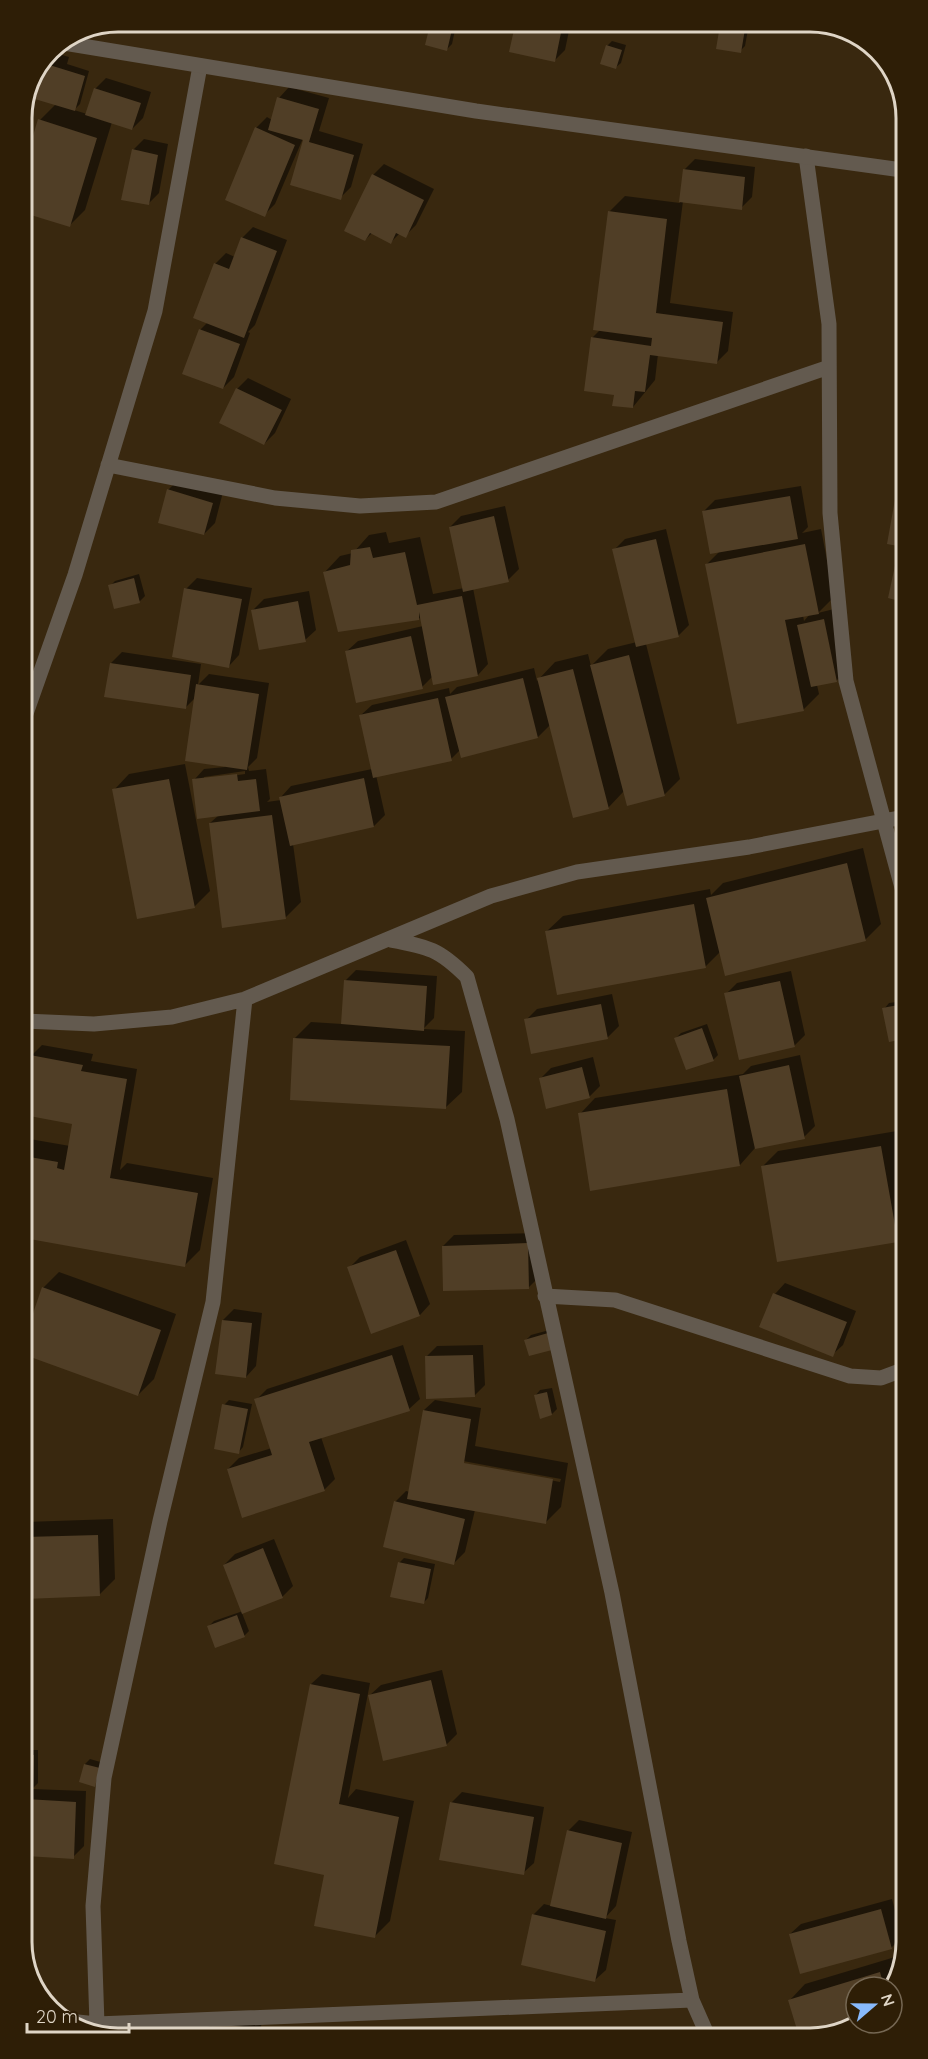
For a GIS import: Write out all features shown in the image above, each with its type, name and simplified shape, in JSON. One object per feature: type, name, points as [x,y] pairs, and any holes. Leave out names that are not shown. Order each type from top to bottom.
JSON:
[{"type":"street","points":[[73,45],[476,111],[896,169]]},
{"type":"street","points":[[32,697],[75,575],[155,311],[200,66]]},
{"type":"street","points":[[806,156],[829,324],[830,513],[846,681],[896,868]]},
{"type":"street","points":[[108,465],[275,498],[360,506],[436,502],[830,367]]},
{"type":"street","points":[[32,1021],[94,1024],[172,1017],[245,999],[391,940],[491,896],[577,872],[749,847],[896,819]]},
{"type":"street","points":[[391,940],[431,947],[450,959],[467,977],[507,1119],[612,1593],[652,1809],[692,2000],[704,2028]]},
{"type":"street","points":[[97,2024],[93,1906],[104,1778],[160,1521],[213,1302],[245,999]]},
{"type":"street","points":[[545,1296],[615,1300],[681,1319],[850,1376],[881,1378],[896,1372]]},
{"type":"street","points":[[92,2023],[692,2000]]},
{"type":"building","points":[[428,31],[452,31],[447,51],[425,45]]},
{"type":"building","points":[[514,32],[561,32],[555,62],[509,52]]},
{"type":"building","points":[[719,32],[745,32],[741,53],[716,49]]},
{"type":"building","points":[[606,45],[622,50],[616,69],[600,64]]},
{"type":"building","points":[[49,65],[85,76],[75,111],[34,99],[40,80]]},
{"type":"building","points":[[94,88],[141,103],[132,130],[85,115]]},
{"type":"building","points":[[277,97],[319,109],[309,142],[354,155],[341,200],[290,185],[303,140],[268,130]]},
{"type":"building","points":[[38,119],[97,138],[70,227],[32,215],[32,139]]},
{"type":"building","points":[[255,127],[295,145],[265,217],[225,200]]},
{"type":"building","points":[[132,149],[158,155],[149,205],[121,200]]},
{"type":"building","points":[[683,169],[745,177],[742,210],[679,202]]},
{"type":"building","points":[[372,174],[424,200],[406,238],[396,233],[391,244],[370,233],[365,241],[344,231]]},
{"type":"building","points":[[608,211],[667,219],[656,313],[723,322],[717,364],[650,355],[645,392],[635,391],[633,408],[612,406],[614,395],[584,391],[591,337],[651,346],[652,338],[593,330]]},
{"type":"building","points":[[241,237],[277,251],[244,338],[193,318],[214,263],[229,269]]},
{"type":"building","points":[[199,329],[240,344],[223,389],[182,374]]},
{"type":"building","points":[[236,388],[282,410],[264,445],[219,423]]},
{"type":"building","points":[[167,489],[213,503],[204,535],[158,523]]},
{"type":"building","points":[[896,494],[896,546],[887,544]]},
{"type":"building","points":[[790,496],[798,539],[710,554],[702,511]]},
{"type":"building","points":[[494,516],[509,582],[463,592],[449,527]]},
{"type":"building","points":[[656,539],[679,637],[636,647],[612,549]]},
{"type":"building","points":[[805,544],[819,614],[785,620],[804,711],[737,724],[705,564]]},
{"type":"building","points":[[370,547],[373,558],[405,552],[417,605],[462,596],[478,676],[433,685],[419,612],[419,620],[338,632],[323,572],[350,565],[351,550]]},
{"type":"building","points":[[896,561],[896,600],[888,598]]},
{"type":"building","points":[[134,578],[140,603],[114,609],[108,585]]},
{"type":"building","points":[[184,588],[242,599],[229,668],[172,657]]},
{"type":"building","points":[[298,601],[306,642],[259,650],[251,610]]},
{"type":"building","points":[[824,619],[837,682],[811,687],[797,625]]},
{"type":"building","points":[[411,636],[423,689],[356,703],[345,651]]},
{"type":"building","points":[[629,655],[665,796],[627,806],[590,665]]},
{"type":"building","points":[[110,663],[191,675],[186,709],[104,697]]},
{"type":"building","points":[[573,669],[609,809],[573,818],[537,678]]},
{"type":"building","points":[[523,678],[538,738],[461,758],[445,697]]},
{"type":"building","points":[[196,684],[259,694],[247,770],[185,761]]},
{"type":"building","points":[[438,698],[452,761],[373,778],[359,715]]},
{"type":"building","points":[[237,774],[238,781],[256,779],[260,811],[197,819],[192,779]]},
{"type":"building","points":[[364,778],[374,827],[290,846],[279,797]]},
{"type":"building","points":[[169,779],[195,908],[137,919],[112,789]]},
{"type":"building","points":[[272,815],[286,919],[222,928],[209,823]]},
{"type":"building","points":[[847,863],[866,941],[725,976],[706,898]]},
{"type":"building","points":[[694,904],[706,968],[557,995],[545,931]]},
{"type":"building","points":[[344,980],[427,986],[424,1031],[341,1024]]},
{"type":"building","points":[[780,981],[795,1047],[739,1060],[724,993]]},
{"type":"building","points":[[601,1004],[608,1039],[531,1054],[524,1019]]},
{"type":"building","points":[[896,1005],[896,1041],[889,1042],[882,1008]]},
{"type":"building","points":[[702,1028],[714,1061],[686,1070],[674,1038]]},
{"type":"building","points":[[293,1038],[450,1046],[446,1109],[290,1100]]},
{"type":"building","points":[[31,1055],[83,1065],[81,1071],[127,1079],[110,1178],[198,1193],[185,1267],[31,1239],[31,1157],[58,1162],[57,1168],[64,1170],[72,1124],[31,1116]]},
{"type":"building","points":[[789,1065],[805,1139],[755,1149],[739,1076]]},
{"type":"building","points":[[582,1067],[590,1098],[546,1109],[539,1078]]},
{"type":"building","points":[[727,1089],[740,1166],[590,1191],[578,1113]]},
{"type":"building","points":[[881,1146],[896,1242],[777,1262],[761,1166]]},
{"type":"building","points":[[528,1243],[529,1289],[443,1291],[442,1246]]},
{"type":"building","points":[[396,1250],[420,1316],[371,1334],[347,1267]]},
{"type":"building","points":[[42,1287],[161,1330],[138,1396],[31,1357],[31,1318]]},
{"type":"building","points":[[773,1293],[847,1322],[833,1357],[759,1327]]},
{"type":"building","points":[[222,1320],[252,1323],[246,1378],[215,1374]]},
{"type":"building","points":[[548,1333],[552,1350],[529,1356],[524,1340]]},
{"type":"building","points":[[392,1355],[410,1411],[309,1442],[325,1491],[242,1518],[227,1469],[272,1455],[254,1399]]},
{"type":"building","points":[[473,1355],[475,1397],[426,1399],[425,1356]]},
{"type":"building","points":[[547,1392],[552,1415],[540,1419],[534,1395]]},
{"type":"building","points":[[222,1404],[248,1409],[239,1454],[214,1449]]},
{"type":"building","points":[[423,1410],[471,1419],[464,1463],[553,1479],[546,1524],[407,1499]]},
{"type":"building","points":[[394,1501],[465,1519],[454,1565],[383,1547]]},
{"type":"building","points":[[98,1535],[100,1596],[31,1599],[31,1537]]},
{"type":"building","points":[[263,1548],[283,1598],[242,1614],[223,1565]]},
{"type":"building","points":[[398,1562],[431,1569],[424,1604],[390,1597]]},
{"type":"building","points":[[237,1615],[245,1637],[215,1648],[207,1626]]},
{"type":"building","points":[[431,1680],[447,1746],[383,1761],[368,1695]]},
{"type":"building","points":[[310,1684],[360,1694],[339,1804],[399,1817],[375,1938],[314,1926],[324,1875],[274,1864]]},
{"type":"building","points":[[31,1755],[34,1755],[33,1790],[31,1790]]},
{"type":"building","points":[[84,1764],[100,1768],[95,1787],[79,1782]]},
{"type":"building","points":[[31,1799],[76,1802],[74,1859],[31,1856]]},
{"type":"building","points":[[450,1802],[534,1817],[524,1875],[439,1860]]},
{"type":"building","points":[[567,1830],[622,1843],[606,1919],[550,1906]]},
{"type":"building","points":[[881,1909],[892,1949],[800,1974],[789,1934]]},
{"type":"building","points":[[532,1914],[606,1931],[595,1982],[521,1965]]},
{"type":"building","points":[[844,1983],[844,2020],[827,2026],[796,2028],[788,2000]]},
{"type":"building","points":[[212,2023],[246,2027],[211,2027]]},
{"type":"building","points":[[201,2026],[201,2027],[126,2027]]}]
